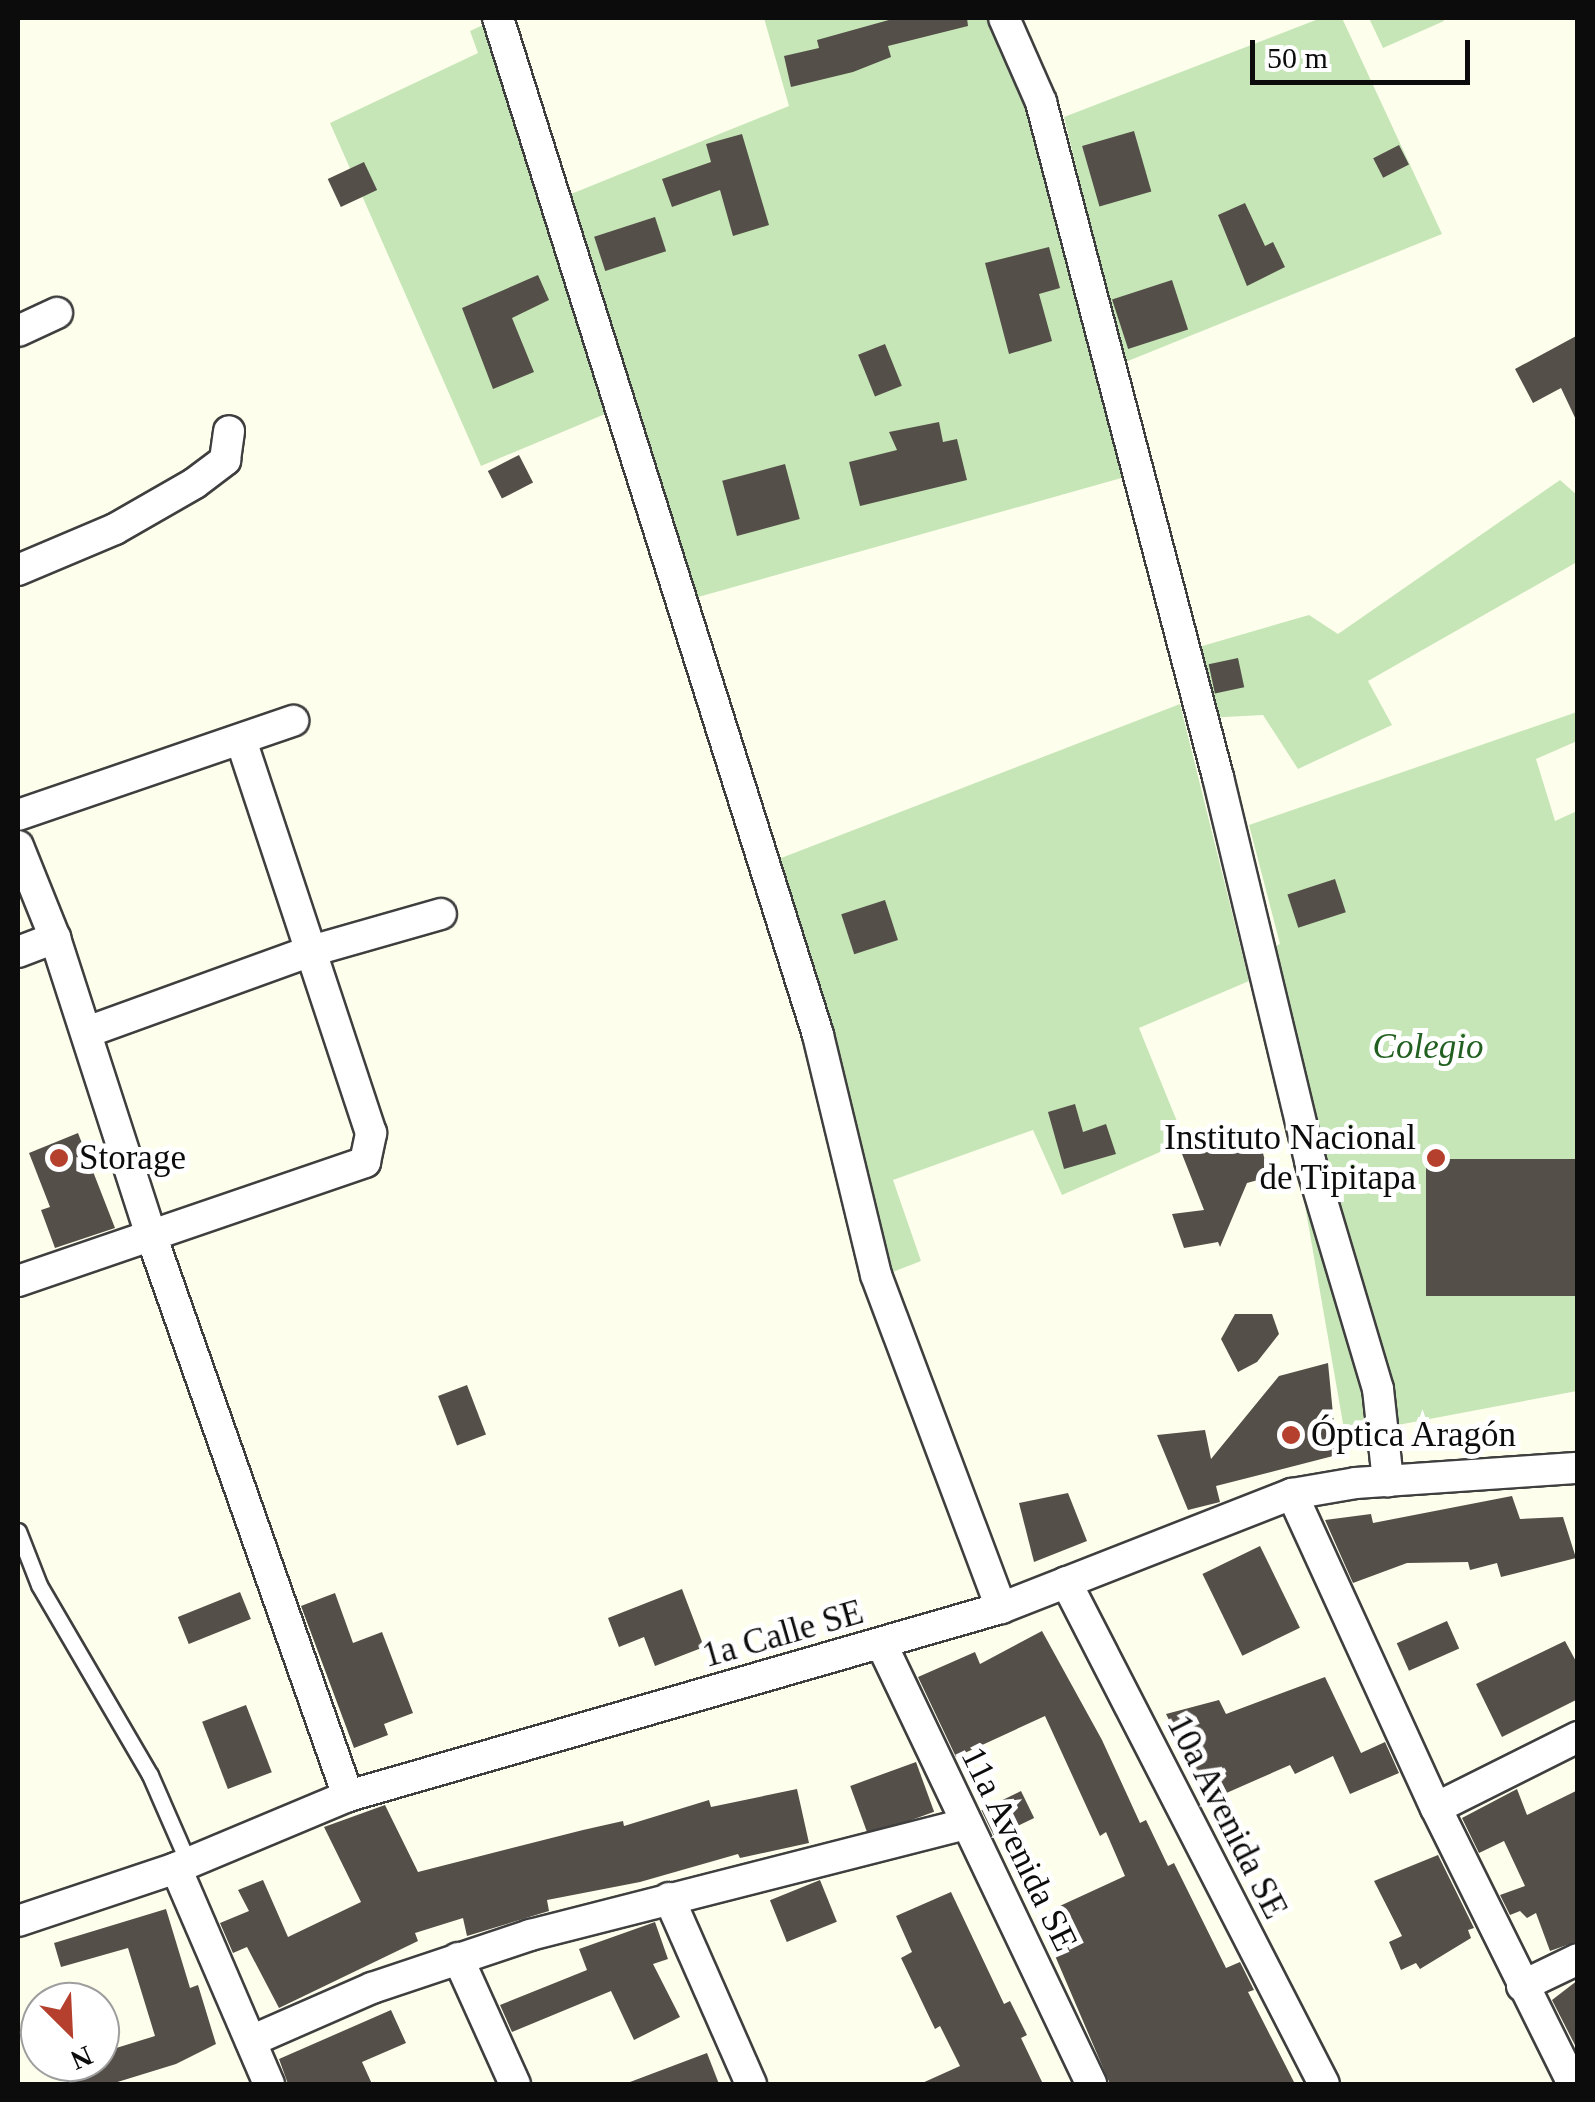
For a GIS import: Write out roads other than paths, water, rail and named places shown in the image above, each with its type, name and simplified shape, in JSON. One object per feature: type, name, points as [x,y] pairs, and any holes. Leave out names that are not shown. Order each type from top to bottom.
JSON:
[{"type":"street","points":[[498,18],[818,1034],[876,1275],[1001,1608]]},
{"type":"street","points":[[1004,18],[1041,102],[1218,777],[1310,1161],[1378,1389],[1388,1481]]},
{"type":"street","points":[[18,331],[57,314]]},
{"type":"street","points":[[18,570],[115,530],[195,483],[225,460],[229,431]]},
{"type":"street","points":[[18,815],[294,721]]},
{"type":"street","points":[[18,1281],[364,1162],[371,1133],[240,740]]},
{"type":"street","points":[[18,846],[55,938],[151,1235],[348,1796]]},
{"type":"street","points":[[86,1032],[311,951],[442,914]]},
{"type":"street","points":[[18,952],[55,938]]},
{"type":"street","name":"1a Calle SE","points":[[18,1921],[182,1865],[348,1796],[1001,1608],[1292,1494],[1388,1481],[1578,1468]]},
{"type":"street","points":[[1292,1494],[1436,1808],[1572,2084]]},
{"type":"street","name":"10a Avenida SE","points":[[1066,1582],[1324,2084]]},
{"type":"street","name":"11a Avenida SE","points":[[882,1645],[1091,2084]]},
{"type":"street","points":[[1436,1808],[1578,1737]]},
{"type":"street","points":[[250,2042],[372,1988],[458,1958],[669,1898],[965,1824]]},
{"type":"street","points":[[182,1865],[269,2084]]},
{"type":"street","points":[[669,1898],[751,2084]]},
{"type":"street","points":[[458,1958],[514,2084]]},
{"type":"street","points":[[1522,1986],[1578,1959]]},
{"type":"lane","points":[[18,1531],[39,1585],[150,1775],[182,1865]]},
{"type":"place","name":"Storage","points":[[59,1158]]},
{"type":"place","name":"Instituto Nacional de Tipitapa","points":[[1436,1158]]},
{"type":"place","name":"Óptica Aragón","points":[[1291,1435]]},
{"type":"park label","name":"Colegio","points":[[1428,1047]]}]
